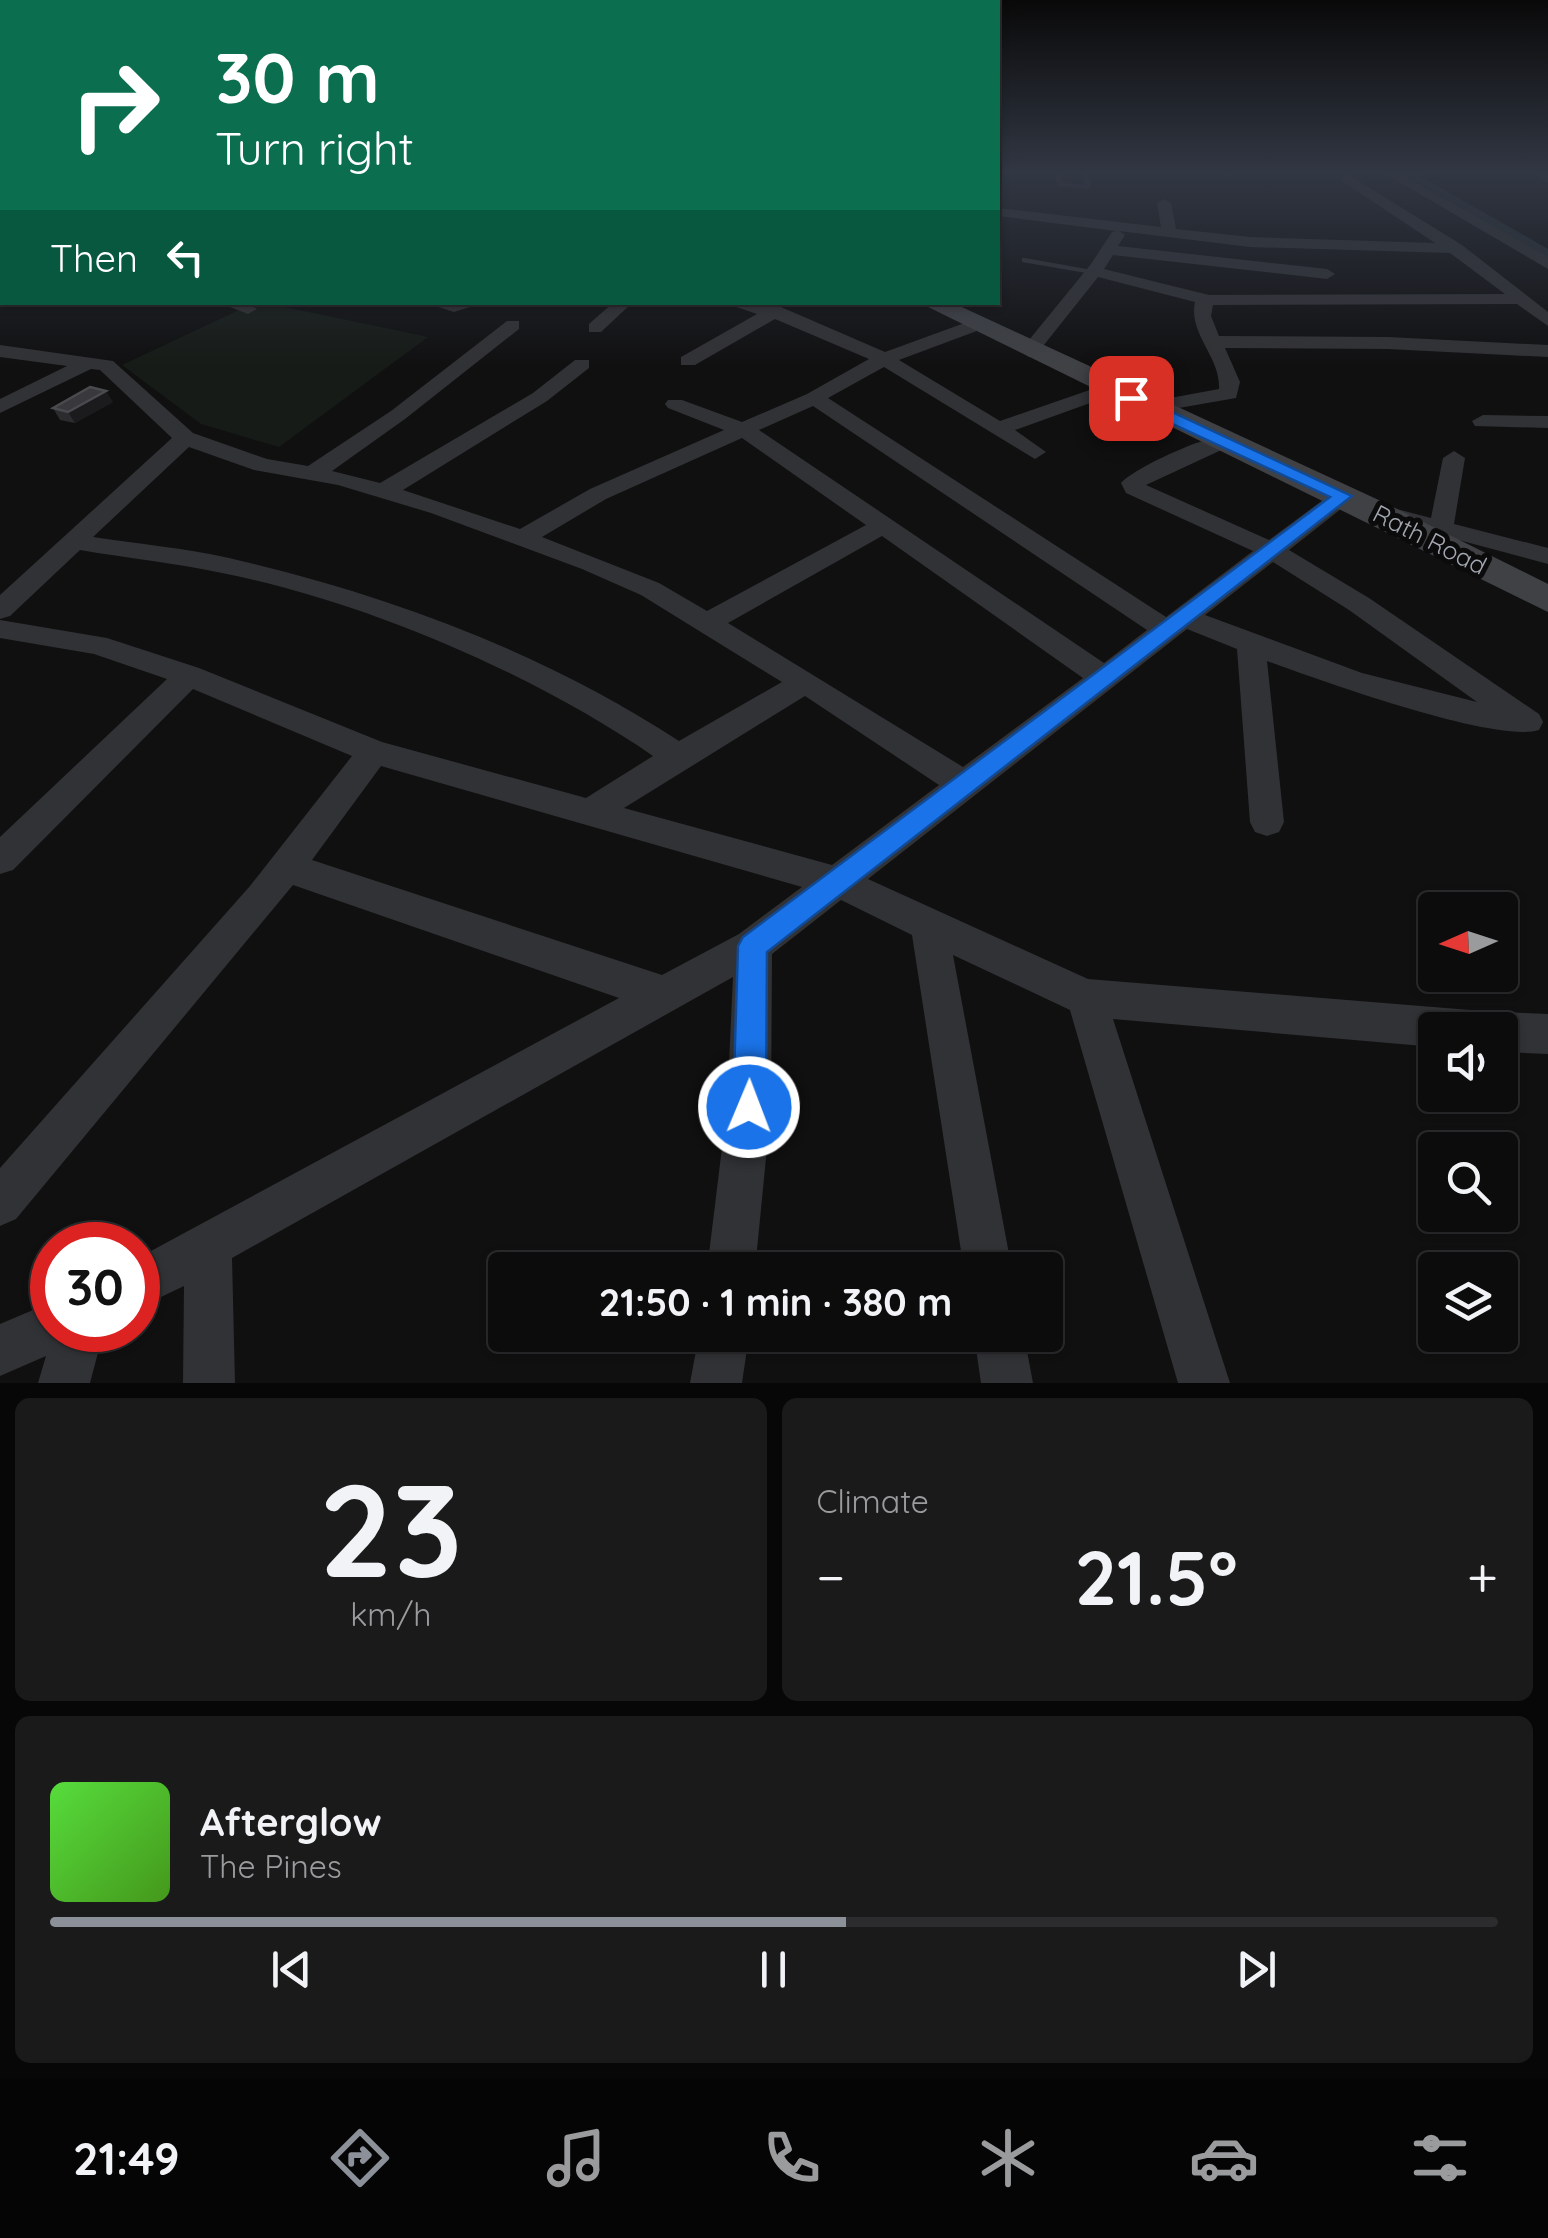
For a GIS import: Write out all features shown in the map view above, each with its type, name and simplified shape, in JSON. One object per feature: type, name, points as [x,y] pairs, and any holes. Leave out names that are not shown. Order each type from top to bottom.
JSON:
[{"type":"street","points":[[1029,352],[1115,238]]},
{"type":"street","points":[[1215,238],[1324,246],[1456,248]]},
{"type":"street","points":[[1440,238],[1548,321]]},
{"type":"street","points":[[1502,238],[1548,264]]},
{"type":"street","points":[[1108,250],[1327,274]]},
{"type":"street","points":[[1092,272],[1209,300],[1522,298]]},
{"type":"street","points":[[1150,407],[1229,394],[1231,387],[1200,316],[1202,304],[1209,300]]},
{"type":"street","points":[[235,305],[248,309]]},
{"type":"street","points":[[595,328],[622,305]]},
{"type":"street","points":[[744,305],[821,326],[884,359],[1035,452]]},
{"type":"street","name":"Rath Road","points":[[936,305],[1029,352],[1357,502],[1548,600]]},
{"type":"street","points":[[688,361],[775,312]]},
{"type":"street","points":[[312,474],[398,415],[513,325]]},
{"type":"street","points":[[522,538],[642,472],[814,398],[884,359],[976,325]]},
{"type":"street","points":[[1213,342],[1402,343],[1548,351]]},
{"type":"street","points":[[0,351],[92,361],[117,372],[144,404],[185,438],[262,465],[384,492],[522,538],[650,589],[709,622],[967,786]]},
{"type":"street","points":[[0,406],[92,361]]},
{"type":"street","points":[[384,492],[540,397],[582,364]]},
{"type":"street","points":[[997,429],[1111,389]]},
{"type":"street","points":[[814,398],[1176,624],[1251,644],[1370,689],[1458,712],[1538,723]]},
{"type":"street","points":[[676,404],[744,430],[1106,679]]},
{"type":"street","points":[[1483,420],[1548,422]]},
{"type":"street","points":[[2,627],[77,542],[185,438]]},
{"type":"street","points":[[1222,441],[1142,476],[1133,483],[1134,488],[1269,549],[1538,723]]},
{"type":"street","points":[[1441,528],[1454,458]]},
{"type":"street","points":[[160,1272],[753,946],[967,786],[1269,549],[1357,502],[1548,556]]},
{"type":"street","points":[[709,622],[884,525]]},
{"type":"street","points":[[77,542],[226,565],[356,598],[490,653],[632,726],[678,757]]},
{"type":"street","points":[[2,627],[97,646],[189,675],[374,752],[838,882],[1086,998],[1418,1026]]},
{"type":"street","points":[[1251,644],[1267,822]]},
{"type":"street","points":[[0,860],[189,675]]},
{"type":"street","points":[[589,813],[805,682]]},
{"type":"street","points":[[0,1203],[286,867],[374,752]]},
{"type":"street","points":[[286,867],[662,994]]},
{"type":"street","points":[[929,925],[985,1252]]},
{"type":"street","points":[[733,1252],[749,1107],[753,946]]},
{"type":"street","points":[[1086,998],[1204,1383]]},
{"type":"street","points":[[1518,1033],[1548,1034]]},
{"type":"street","points":[[208,1245],[208,1383]]},
{"type":"street","points":[[0,1350],[30,1337]]},
{"type":"street","points":[[64,1383],[73,1352]]},
{"type":"street","points":[[716,1383],[721,1352]]},
{"type":"street","points":[[1002,1352],[1007,1383]]},
{"type":"lane","points":[[1025,260],[1092,272]]},
{"type":"shaded area","points":[[250,305],[276,305],[428,337],[279,447],[201,424],[122,365]]},
{"type":"building","points":[[90,387],[106,391],[68,412],[53,408]]},
{"type":"waterway","points":[[1519,238],[1548,254]]},
{"type":"route","points":[[749,1107],[753,946],[926,818],[1269,549],[1343,496],[1131,398]]}]
